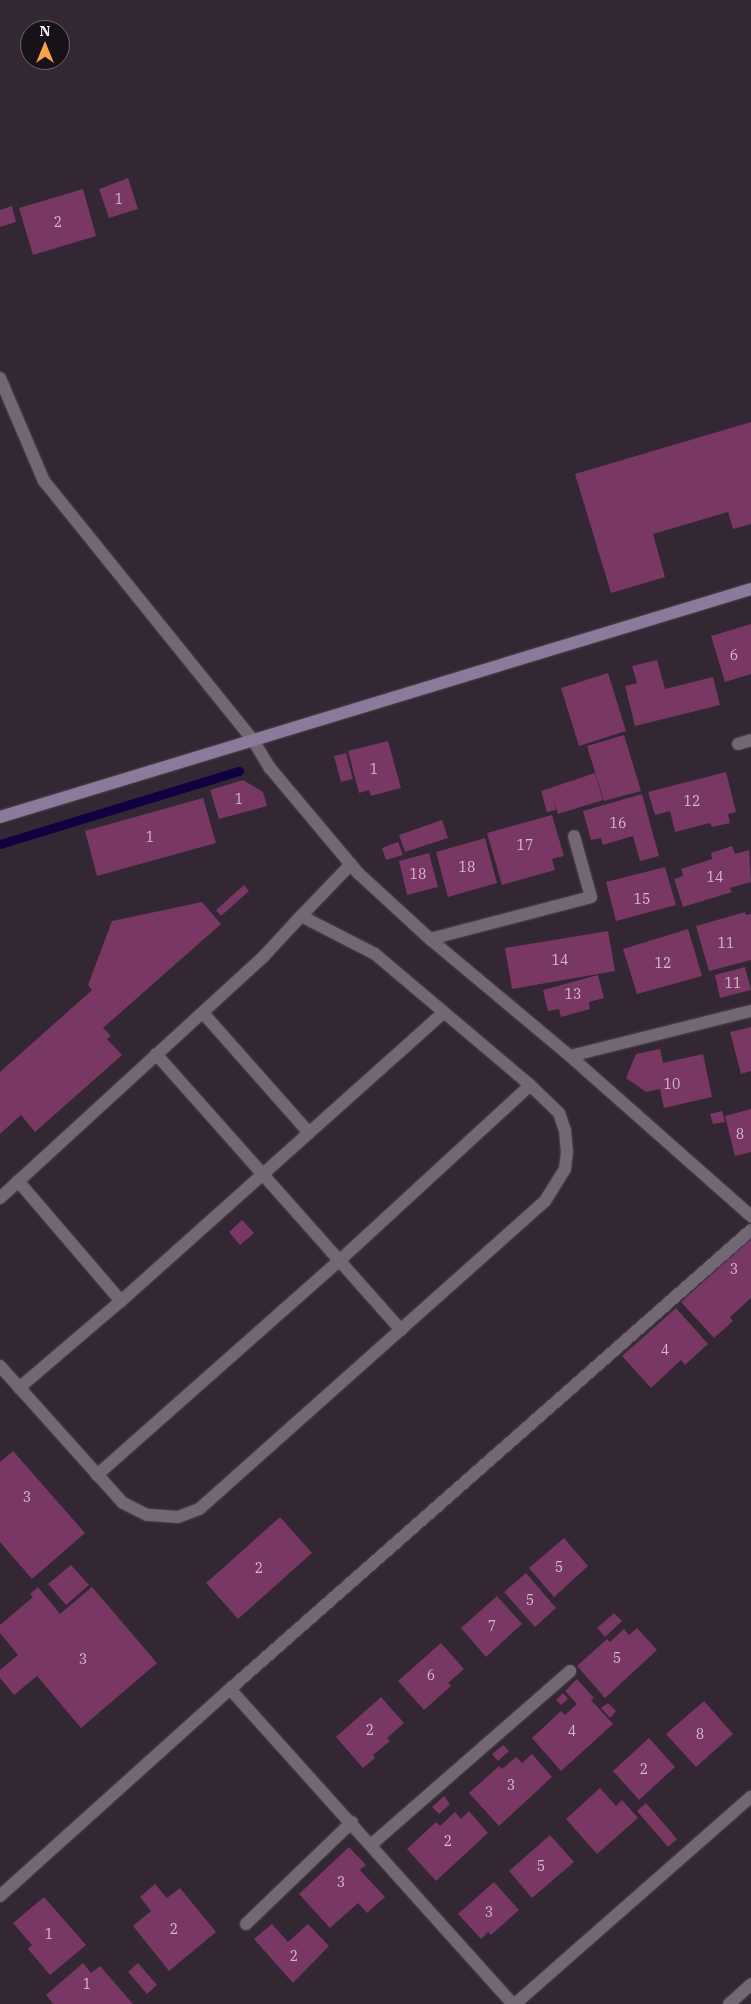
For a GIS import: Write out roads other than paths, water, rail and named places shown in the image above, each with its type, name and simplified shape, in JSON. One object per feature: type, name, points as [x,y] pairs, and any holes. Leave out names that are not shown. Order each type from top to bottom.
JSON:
[{"type":"street","points":[[0,378],[44,481],[253,740],[270,768],[358,873],[430,939],[570,1056],[751,1216]]},
{"type":"street","points":[[0,816],[751,588]]},
{"type":"street","points":[[738,744],[751,740]]},
{"type":"street","points":[[430,939],[591,897],[574,836]]},
{"type":"street","points":[[0,1198],[264,956],[351,864]]},
{"type":"street","points":[[0,1366],[122,1502],[147,1515],[178,1517],[199,1509],[545,1201],[557,1185],[565,1169],[567,1152],[565,1130],[558,1113],[530,1085],[375,954],[301,916]]},
{"type":"street","points":[[570,1056],[751,1011]]},
{"type":"street","points":[[203,1012],[309,1133]]},
{"type":"street","points":[[19,1388],[121,1301],[443,1013]]},
{"type":"street","points":[[156,1054],[401,1330]]},
{"type":"street","points":[[97,1475],[340,1260],[530,1085]]},
{"type":"street","points":[[18,1181],[121,1301]]},
{"type":"street","points":[[0,1896],[230,1689],[751,1230]]},
{"type":"street","points":[[372,1844],[570,1671]]},
{"type":"street","points":[[230,1689],[372,1844],[514,2004],[751,1797]]},
{"type":"street","points":[[246,1924],[352,1822]]},
{"type":"street","points":[[729,2004],[751,1984]]},
{"type":"waterway","points":[[0,844],[239,771]]}]
